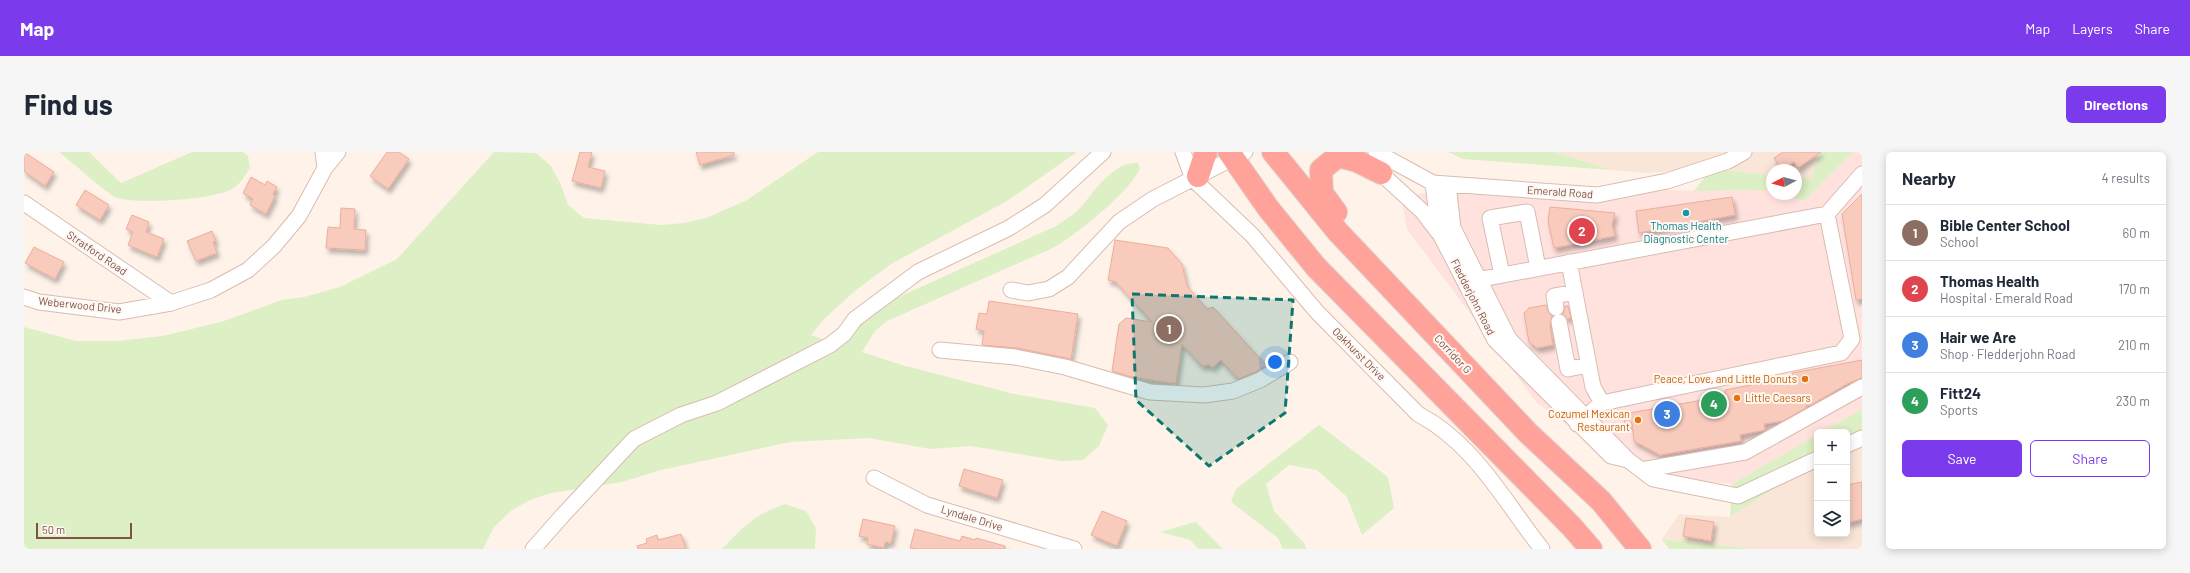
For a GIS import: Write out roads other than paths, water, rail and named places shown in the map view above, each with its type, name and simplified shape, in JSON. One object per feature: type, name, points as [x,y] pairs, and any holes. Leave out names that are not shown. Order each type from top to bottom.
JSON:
[{"type":"highway","points":[[1196,177],[1206,152]]},
{"type":"highway","name":"Corridor G","points":[[1273,152],[1338,232],[1528,433],[1601,501],[1640,549]]},
{"type":"highway","points":[[1235,154],[1268,208],[1316,267],[1572,526],[1591,549]]},
{"type":"highway","points":[[1378,162],[1357,161],[1338,156],[1322,170],[1322,193],[1420,319]]},
{"type":"street","points":[[323,152],[325,168]]},
{"type":"street","name":"Weberwood Drive","points":[[24,297],[39,302],[119,312],[171,302],[211,290],[248,270],[274,246],[299,216],[325,168],[338,152]]},
{"type":"street","points":[[533,549],[634,439],[681,415],[718,403],[830,345],[844,334],[855,319],[918,272],[1009,228],[1046,205],[1103,152]]},
{"type":"street","name":"Oakhurst Drive","points":[[1182,152],[1196,177],[1252,235],[1317,312],[1418,414],[1439,424],[1467,451],[1502,494],[1542,549]]},
{"type":"street","points":[[1356,152],[1378,162],[1439,232]]},
{"type":"street","name":"Emerald Road","points":[[1378,162],[1440,183],[1597,195],[1667,181],[1728,161],[1744,152]]},
{"type":"street","points":[[1011,290],[1028,293],[1049,289],[1068,277],[1119,222],[1153,199],[1196,177],[1235,154]]},
{"type":"street","points":[[1440,183],[1453,228],[1472,280],[1827,214],[1862,174]]},
{"type":"street","name":"Fledderjohn Road","points":[[1440,183],[1439,232],[1472,280],[1495,340],[1582,420],[1611,456],[1628,460],[1653,480],[1738,496],[1814,460]]},
{"type":"street","name":"Stratford Road","points":[[24,203],[171,302]]},
{"type":"street","points":[[1502,275],[1490,218],[1527,212],[1538,268]]},
{"type":"street","points":[[1582,420],[1602,403],[1841,354],[1852,339],[1827,214]]},
{"type":"street","points":[[1569,262],[1592,387],[1602,403]]},
{"type":"street","points":[[1574,292],[1554,296],[1568,369],[1588,365]]},
{"type":"street","points":[[940,350],[1015,357],[1065,367],[1150,392],[1204,395],[1233,391],[1260,380],[1290,362]]},
{"type":"street","points":[[1641,470],[1745,452],[1862,387]]},
{"type":"street","points":[[1850,444],[1862,438]]},
{"type":"street","name":"Lyndale Drive","points":[[874,478],[927,505],[1074,549]]},
{"type":"place","name":"Thomas Health Diagnostic Center","points":[[1686,213]]},
{"type":"place","name":"Thomas Health","points":[[1582,231]]},
{"type":"place","name":"Bible Center School","points":[[1169,329]]},
{"type":"place","name":"Peace, Love, and Little Donuts","points":[[1805,379]]},
{"type":"place","name":"Little Caesars","points":[[1737,398]]},
{"type":"place","name":"Fitt24","points":[[1714,404]]},
{"type":"place","name":"Hair we Are","points":[[1667,414]]},
{"type":"place","name":"Cozumel Mexican Restaurant","points":[[1638,420]]}]
